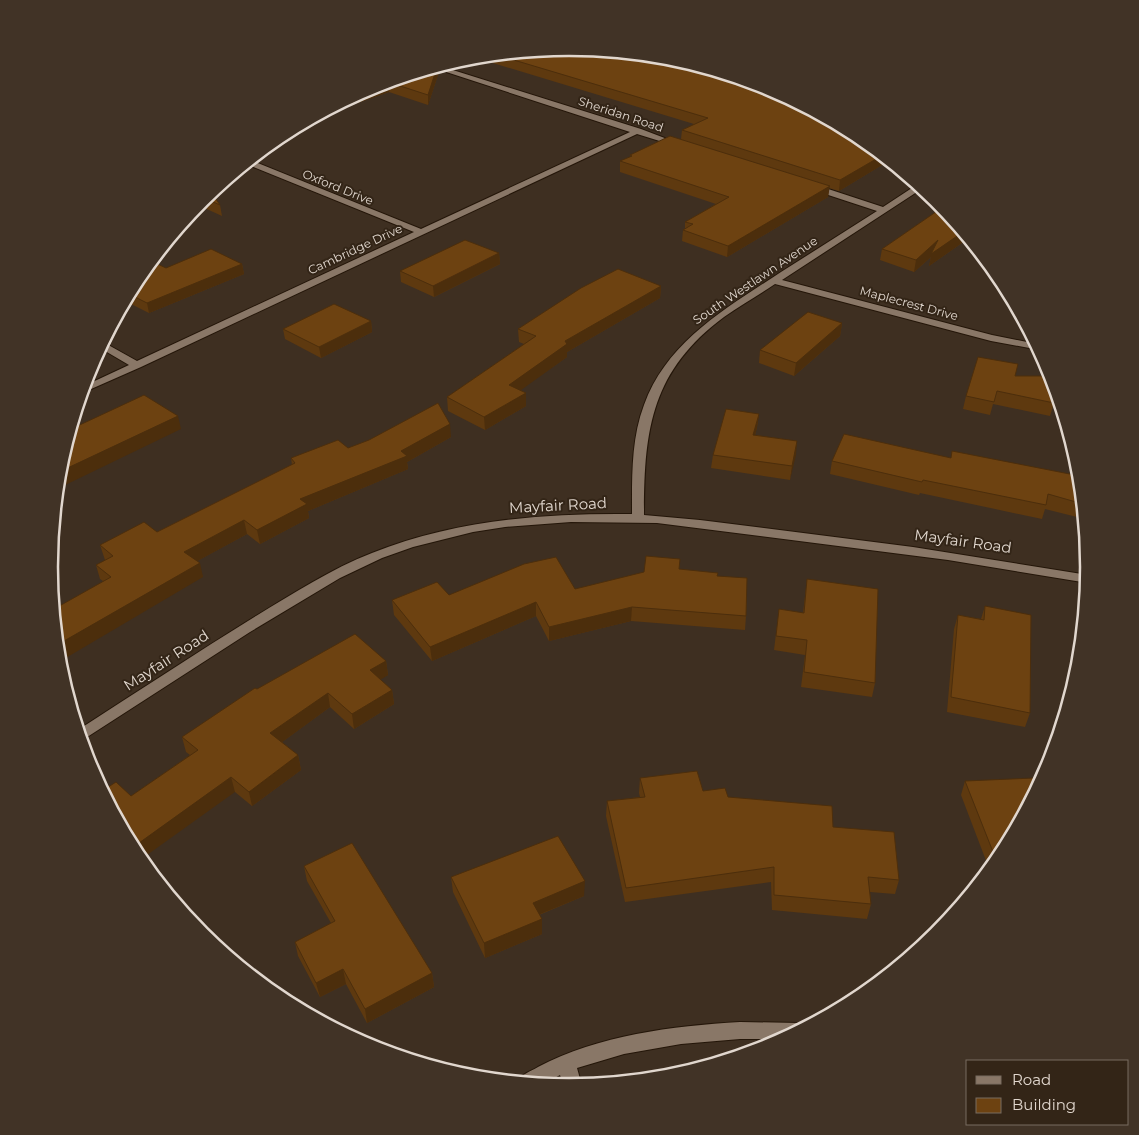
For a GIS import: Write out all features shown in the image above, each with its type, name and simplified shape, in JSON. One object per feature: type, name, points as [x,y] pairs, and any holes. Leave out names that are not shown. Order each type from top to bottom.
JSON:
[{"type":"street","name":"Sheridan Road","points":[[449,71],[685,146]]},
{"type":"street","name":"Cambridge Drive","points":[[92,386],[638,131]]},
{"type":"street","name":"Oxford Drive","points":[[255,165],[420,232]]},
{"type":"street","points":[[808,186],[884,210]]},
{"type":"street","name":"South Westlawn Avenue","points":[[638,518],[638,456],[643,424],[653,392],[667,369],[693,338],[720,316],[915,190]]},
{"type":"street","name":"Maplecrest Drive","points":[[774,280],[991,338],[1030,345]]},
{"type":"street","points":[[108,348],[137,365]]},
{"type":"street","name":"Mayfair Road","points":[[85,733],[264,617],[332,576],[378,555],[425,539],[480,527],[515,522],[578,518],[638,518],[953,555],[1081,578]]},
{"type":"street","points":[[536,1078],[566,1063],[646,1040],[709,1032],[783,1032]]},
{"type":"street","points":[[566,1063],[571,1079]]},
{"type":"building","points":[[536,57],[603,57],[669,66],[702,74],[734,83],[796,109],[854,142],[877,159],[840,180],[682,130],[708,118],[513,60]]},
{"type":"building","points":[[435,75],[428,95],[399,85]]},
{"type":"building","points":[[670,136],[830,186],[728,246],[683,230],[693,224],[685,222],[729,197],[620,161]]},
{"type":"building","points":[[216,199],[220,205],[212,202]]},
{"type":"building","points":[[936,212],[958,235],[931,254],[938,240],[916,260],[882,249]]},
{"type":"building","points":[[465,240],[499,253],[433,286],[400,271]]},
{"type":"building","points":[[211,249],[242,264],[147,303],[136,297],[158,264],[166,268]]},
{"type":"building","points":[[618,269],[661,286],[565,341],[567,344],[509,385],[526,393],[484,417],[447,397],[536,336],[518,329],[581,288]]},
{"type":"building","points":[[334,304],[371,321],[319,347],[283,329]]},
{"type":"building","points":[[808,312],[842,323],[796,363],[760,350]]},
{"type":"building","points":[[978,357],[1018,364],[1015,376],[1044,376],[1054,403],[997,391],[994,402],[966,396]]},
{"type":"building","points":[[144,395],[178,416],[68,468],[79,425]]},
{"type":"building","points":[[438,403],[450,424],[401,451],[407,456],[300,499],[307,504],[257,530],[244,520],[184,552],[200,563],[64,641],[60,606],[111,577],[96,565],[113,556],[100,545],[144,522],[157,532],[295,463],[291,458],[338,440],[348,448],[369,440]]},
{"type":"building","points":[[726,409],[759,414],[753,435],[797,441],[792,466],[713,455]]},
{"type":"building","points":[[844,434],[951,458],[952,451],[1072,474],[1076,502],[1048,494],[1046,505],[923,480],[922,482],[832,461]]},
{"type":"building","points":[[646,556],[680,559],[679,569],[718,573],[717,576],[747,578],[746,616],[632,607],[549,627],[536,602],[430,647],[392,600],[437,582],[449,595],[524,564],[556,557],[575,589],[644,572]]},
{"type":"building","points":[[807,579],[878,589],[875,683],[804,672],[807,640],[776,636],[779,609],[804,613]]},
{"type":"building","points":[[985,606],[1031,615],[1030,713],[951,697],[958,615],[984,620]]},
{"type":"building","points":[[355,634],[386,661],[370,670],[392,690],[352,714],[328,693],[270,733],[298,755],[249,792],[231,777],[139,843],[108,787],[116,782],[131,796],[198,750],[182,737],[255,688],[257,689]]},
{"type":"building","points":[[697,771],[703,791],[725,788],[728,797],[832,806],[833,827],[894,832],[899,880],[868,877],[871,904],[774,895],[774,867],[626,888],[607,801],[645,797],[640,778]]},
{"type":"building","points":[[1035,779],[994,854],[965,781]]},
{"type":"building","points":[[558,836],[585,881],[533,903],[542,919],[484,943],[451,877]]},
{"type":"building","points":[[352,843],[432,973],[365,1009],[343,969],[316,983],[295,942],[335,921],[304,866]]}]
